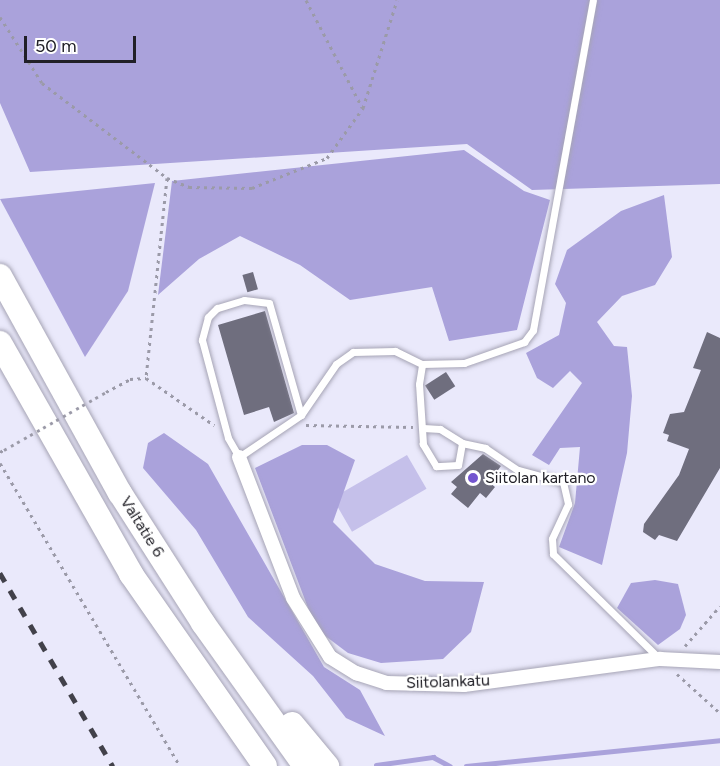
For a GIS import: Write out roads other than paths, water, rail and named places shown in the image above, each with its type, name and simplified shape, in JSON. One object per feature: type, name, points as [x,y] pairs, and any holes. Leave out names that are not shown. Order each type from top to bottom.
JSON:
[{"type":"highway","name":"Valtatie 6","points":[[0,276],[120,493],[203,623],[305,766]]},
{"type":"highway","name":"Valtatie 6","points":[[0,343],[131,574],[265,766]]},
{"type":"highway","points":[[120,493],[327,766]]},
{"type":"highway","points":[[202,677],[244,766]]},
{"type":"street","name":"Siitolankatu","points":[[239,457],[293,598],[330,657],[356,673],[386,683],[464,685],[667,659],[720,662]]},
{"type":"lane","points":[[301,415],[269,303],[244,300],[217,308],[208,317],[202,340],[228,438],[239,457],[289,426],[301,415],[336,364],[353,352],[395,351],[422,364],[440,368],[464,363],[524,342],[533,330],[593,0]]},
{"type":"lane","points":[[422,364],[423,444],[436,466],[458,465],[462,443]]},
{"type":"lane","points":[[423,428],[440,429],[462,443],[485,448],[518,470],[563,482],[568,504],[552,539],[554,554],[667,659]]},
{"type":"waterway","points":[[466,766],[720,740]]},
{"type":"waterway","points":[[376,765],[433,757],[450,766]]},
{"type":"railway","points":[[0,573],[113,766]]},
{"type":"place","name":"Siitolan kartano","points":[[473,478]]}]
